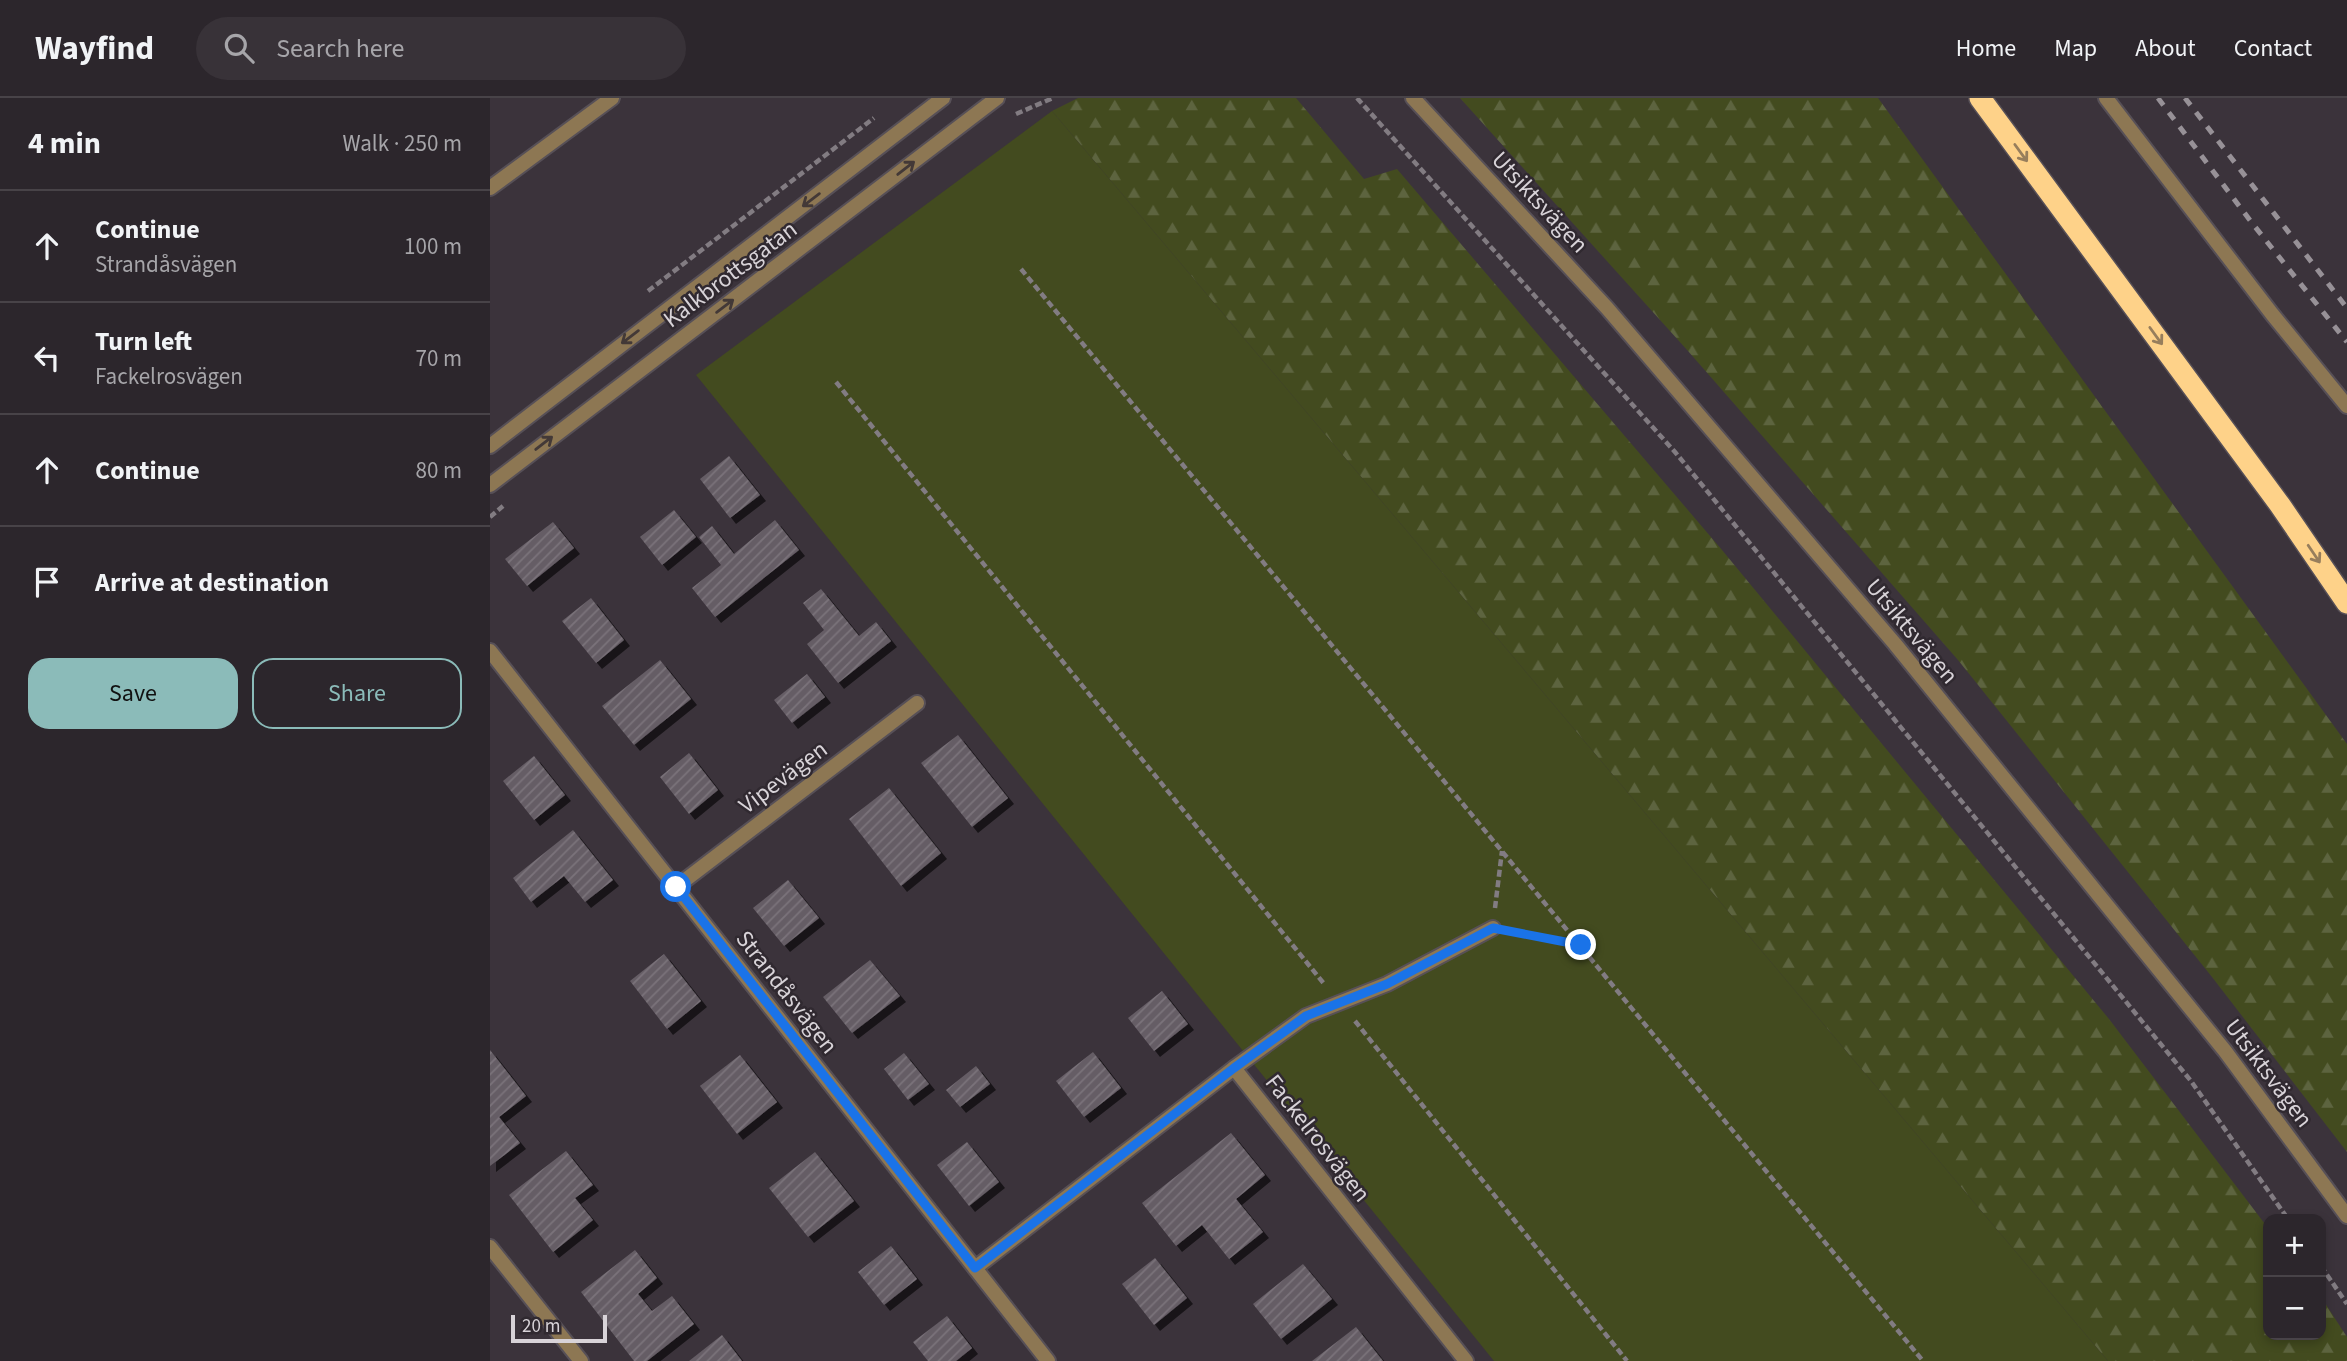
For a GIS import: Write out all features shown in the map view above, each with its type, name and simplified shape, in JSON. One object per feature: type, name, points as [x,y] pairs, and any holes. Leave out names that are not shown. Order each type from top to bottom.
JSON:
[{"type":"highway","points":[[1980,98],[2280,505],[2347,603]]},
{"type":"street","points":[[490,188],[612,98]]},
{"type":"street","name":"Kalkbrottsgatan","points":[[490,446],[943,98]]},
{"type":"street","name":"Kalkbrottsgatan","points":[[490,485],[997,98]]},
{"type":"street","name":"Utsiktsvägen","points":[[1413,98],[1607,308],[1895,644],[2225,1051],[2347,1216]]},
{"type":"street","points":[[2106,98],[2272,314],[2347,406]]},
{"type":"street","name":"Strandåsvägen","points":[[490,651],[1048,1361]]},
{"type":"street","name":"Vipevägen","points":[[676,887],[917,703]]},
{"type":"street","points":[[1234,1068],[1306,1016],[1387,984],[1493,928]]},
{"type":"street","name":"Fackelrosvägen","points":[[975,1268],[1234,1068],[1466,1361]]},
{"type":"street","points":[[490,1247],[581,1361]]},
{"type":"path","points":[[1357,98],[1675,452],[2191,1081],[2284,1214]]},
{"type":"path","points":[[645,294],[880,114]]},
{"type":"path","points":[[1021,269],[1923,1361]]},
{"type":"path","points":[[836,382],[1627,1361]]},
{"type":"path","points":[[1503,850],[1493,928],[1581,945]]},
{"type":"path","points":[[2326,1273],[2347,1304]]},
{"type":"green space","points":[[1078,98],[1296,98],[1364,179],[1397,169],[1722,550],[2109,1019],[2263,1221],[2263,1340],[2326,1340],[2326,1305],[2347,1337],[2347,1361],[2108,1361],[1052,111]]},
{"type":"green space","points":[[1460,98],[1878,98],[2347,744],[2347,1152],[2212,977],[1958,660],[1688,351]]},
{"type":"green space","points":[[1052,111],[2108,1361],[1494,1361],[696,375]]},
{"type":"building","points":[[729,456],[760,495],[730,518],[700,479]]},
{"type":"building","points":[[674,510],[696,537],[662,565],[640,537]]},
{"type":"building","points":[[775,520],[799,550],[715,617],[692,588],[721,565],[699,537],[712,526],[734,554]]},
{"type":"building","points":[[553,522],[574,548],[527,586],[505,559]]},
{"type":"building","points":[[821,589],[859,636],[876,622],[891,641],[838,683],[807,644],[824,630],[803,603]]},
{"type":"building","points":[[591,598],[624,640],[596,663],[562,621]]},
{"type":"building","points":[[660,660],[691,699],[634,745],[602,706]]},
{"type":"building","points":[[807,674],[825,697],[792,723],[774,700]]},
{"type":"building","points":[[958,735],[1008,798],[972,827],[921,763]]},
{"type":"building","points":[[689,753],[718,790],[689,814],[660,777]]},
{"type":"building","points":[[534,756],[565,795],[534,820],[503,781]]},
{"type":"building","points":[[889,788],[941,853],[901,886],[849,819]]},
{"type":"building","points":[[573,830],[613,880],[585,902],[564,876],[531,902],[513,878]]},
{"type":"building","points":[[788,880],[819,918],[784,946],[753,908]]},
{"type":"building","points":[[664,954],[701,1001],[667,1029],[630,981]]},
{"type":"building","points":[[870,960],[900,996],[852,1033],[823,997]]},
{"type":"building","points":[[1162,991],[1188,1024],[1154,1051],[1128,1018]]},
{"type":"building","points":[[490,1050],[526,1096],[499,1117],[520,1143],[490,1166]]},
{"type":"building","points":[[1093,1052],[1121,1088],[1084,1117],[1056,1081]]},
{"type":"building","points":[[904,1053],[929,1084],[908,1100],[884,1069]]},
{"type":"building","points":[[740,1055],[777,1102],[737,1134],[700,1086]]},
{"type":"building","points":[[976,1066],[990,1084],[960,1107],[946,1090]]},
{"type":"building","points":[[1231,1133],[1265,1175],[1236,1199],[1263,1232],[1229,1259],[1202,1225],[1176,1246],[1142,1203]]},
{"type":"building","points":[[967,1142],[999,1182],[969,1206],[937,1165]]},
{"type":"building","points":[[566,1151],[593,1185],[575,1198],[593,1220],[553,1252],[509,1195]]},
{"type":"building","points":[[815,1152],[854,1201],[808,1237],[769,1188]]},
{"type":"building","points":[[891,1246],[917,1279],[884,1305],[858,1272]]},
{"type":"building","points":[[635,1250],[657,1278],[638,1294],[652,1311],[672,1296],[694,1324],[647,1361],[634,1361],[581,1292]]},
{"type":"building","points":[[1155,1258],[1187,1298],[1154,1325],[1122,1284]]},
{"type":"building","points":[[1303,1264],[1332,1299],[1281,1339],[1253,1304]]},
{"type":"building","points":[[947,1316],[972,1348],[956,1361],[928,1361],[913,1342]]},
{"type":"building","points":[[1356,1327],[1383,1361],[1312,1361]]},
{"type":"building","points":[[722,1335],[742,1361],[689,1361]]},
{"type":"railway","points":[[2158,98],[2252,223],[2347,342]]},
{"type":"railway","points":[[2185,98],[2347,308]]},
{"type":"route","points":[[676,887],[975,1268],[1234,1068],[1306,1016],[1387,984],[1493,928],[1581,945]]}]
